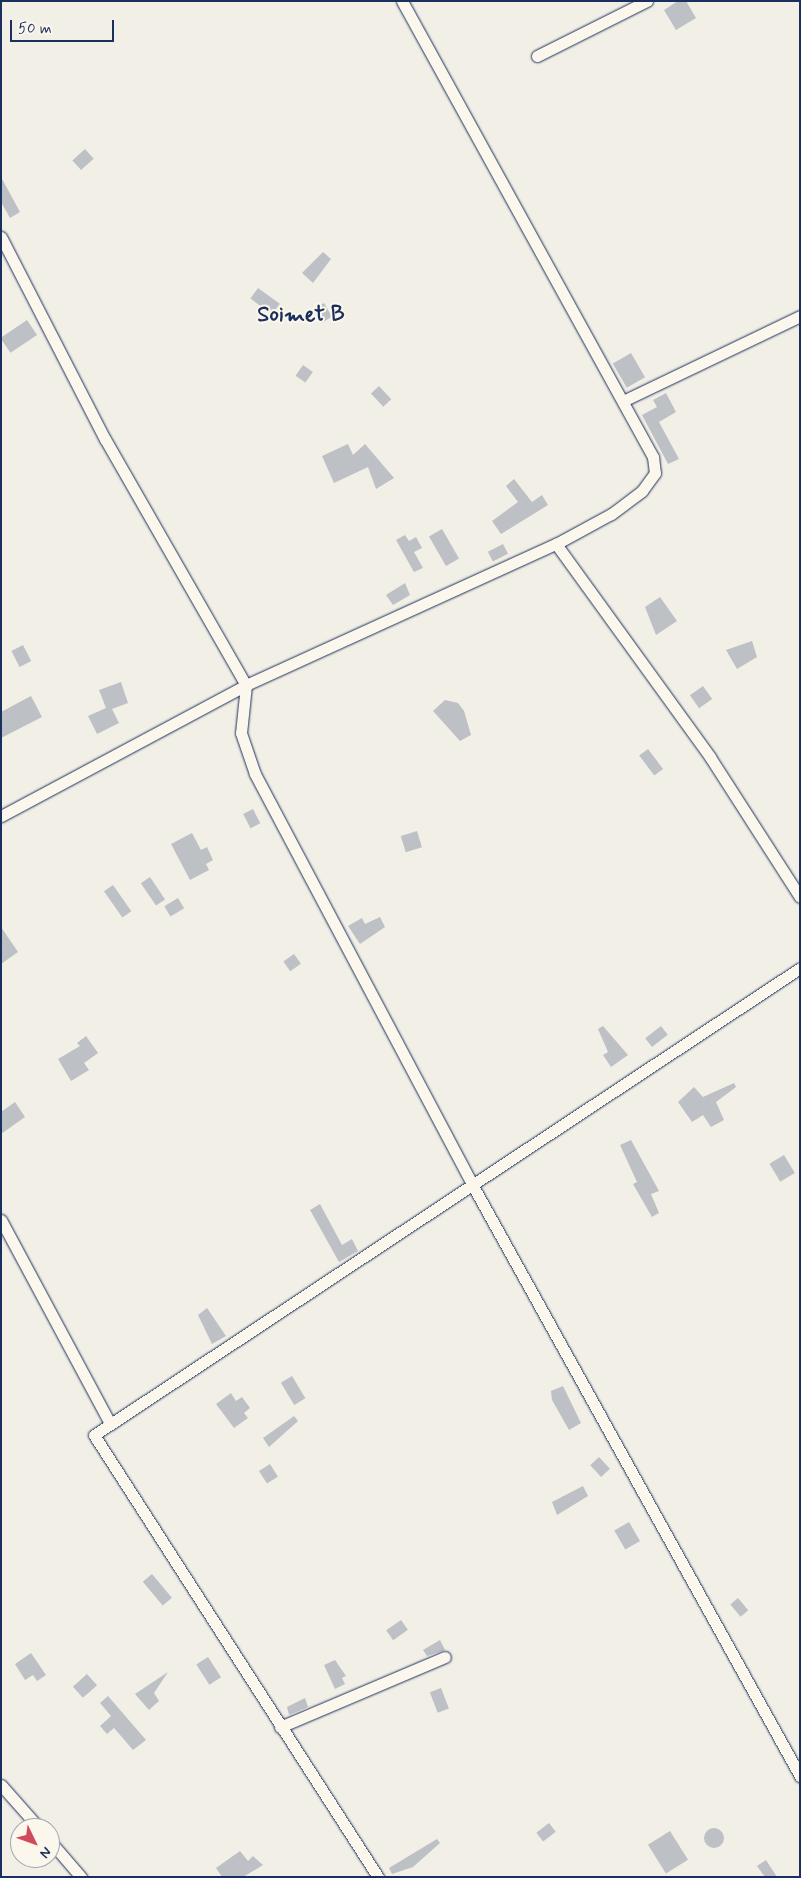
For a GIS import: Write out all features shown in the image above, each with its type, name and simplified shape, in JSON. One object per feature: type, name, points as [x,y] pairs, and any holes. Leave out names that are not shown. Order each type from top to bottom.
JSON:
[{"type":"street","points":[[1,816],[246,686],[556,544],[611,514],[642,491],[655,473],[653,457],[625,400],[402,1]]},
{"type":"street","points":[[537,56],[647,1]]},
{"type":"street","points":[[1,236],[105,439],[246,686],[241,733],[254,774],[473,1186],[800,1776]]},
{"type":"street","points":[[625,400],[800,316]]},
{"type":"street","points":[[556,544],[710,758],[800,897]]},
{"type":"street","points":[[378,1877],[94,1435],[109,1421],[473,1186],[800,968]]},
{"type":"street","points":[[1,1220],[109,1421]]},
{"type":"street","points":[[280,1727],[445,1657]]},
{"type":"street","points":[[1,1785],[29,1818]]},
{"type":"street","points":[[60,1853],[81,1877]]},
{"type":"building","points":[[678,1],[686,1],[696,18],[676,30],[664,10]]},
{"type":"building","points":[[85,149],[94,159],[81,170],[72,160]]},
{"type":"building","points":[[1,177],[20,212],[10,218],[1,202]]},
{"type":"building","points":[[323,252],[331,259],[313,283],[302,273]]},
{"type":"building","points":[[258,288],[280,304],[272,314],[250,299]]},
{"type":"building","points":[[324,303],[332,317],[322,323],[314,309]]},
{"type":"building","points":[[27,320],[37,335],[11,353],[1,338]]},
{"type":"building","points":[[631,353],[645,377],[627,388],[613,364]]},
{"type":"building","points":[[303,365],[313,372],[305,383],[296,376]]},
{"type":"building","points":[[379,386],[391,399],[383,407],[371,394]]},
{"type":"building","points":[[666,393],[676,412],[659,422],[679,459],[668,464],[642,415],[657,407],[653,400]]},
{"type":"building","points":[[348,444],[353,455],[365,444],[394,478],[376,489],[368,467],[334,483],[322,456]]},
{"type":"building","points":[[514,479],[532,502],[542,495],[548,505],[501,534],[492,521],[518,502],[506,486]]},
{"type":"building","points":[[442,529],[459,558],[446,566],[429,536]]},
{"type":"building","points":[[405,535],[409,541],[416,537],[422,548],[414,552],[423,568],[414,572],[396,540]]},
{"type":"building","points":[[503,544],[508,554],[493,562],[488,552]]},
{"type":"building","points":[[405,583],[410,595],[393,605],[386,595]]},
{"type":"building","points":[[660,597],[677,621],[656,635],[645,607]]},
{"type":"building","points":[[752,641],[757,657],[737,669],[726,650]]},
{"type":"building","points":[[23,645],[31,661],[20,667],[11,651]]},
{"type":"building","points":[[121,682],[128,703],[112,709],[119,723],[97,734],[88,716],[106,708],[99,690]]},
{"type":"building","points":[[703,686],[712,699],[699,708],[690,695]]},
{"type":"building","points":[[31,696],[42,717],[1,738],[1,712]]},
{"type":"building","points":[[445,700],[458,703],[464,711],[471,735],[460,741],[433,711]]},
{"type":"building","points":[[648,749],[663,769],[654,776],[639,756]]},
{"type":"building","points":[[253,809],[260,823],[250,828],[243,814]]},
{"type":"building","points":[[417,831],[422,847],[406,852],[401,836]]},
{"type":"building","points":[[192,833],[201,850],[207,847],[213,860],[206,864],[209,870],[190,880],[171,844]]},
{"type":"building","points":[[150,877],[165,899],[156,906],[141,883]]},
{"type":"building","points":[[113,885],[131,911],[122,918],[104,891]]},
{"type":"building","points":[[178,898],[184,908],[170,917],[164,906]]},
{"type":"building","points":[[380,917],[385,927],[360,944],[348,926],[362,918],[365,924]]},
{"type":"building","points":[[1,927],[18,952],[1,964]]},
{"type":"building","points":[[294,954],[301,964],[290,971],[283,961]]},
{"type":"building","points":[[603,1026],[628,1055],[611,1067],[603,1055],[608,1052],[598,1029]]},
{"type":"building","points":[[661,1026],[668,1035],[652,1047],[645,1038]]},
{"type":"building","points":[[86,1036],[98,1053],[84,1063],[89,1070],[71,1081],[58,1059],[80,1046],[77,1043]]},
{"type":"building","points":[[734,1083],[736,1087],[716,1102],[724,1120],[711,1127],[703,1115],[692,1122],[678,1102],[694,1087],[703,1097]]},
{"type":"building","points":[[15,1102],[25,1117],[1,1134],[1,1112]]},
{"type":"building","points":[[631,1140],[659,1191],[651,1194],[659,1213],[652,1217],[633,1184],[637,1182],[620,1145]]},
{"type":"building","points":[[784,1155],[795,1173],[780,1182],[769,1164]]},
{"type":"building","points":[[320,1204],[342,1245],[352,1239],[358,1251],[339,1262],[310,1210]]},
{"type":"building","points":[[207,1308],[226,1336],[212,1344],[198,1315]]},
{"type":"building","points":[[292,1376],[305,1398],[294,1405],[281,1383]]},
{"type":"building","points":[[563,1386],[581,1423],[569,1430],[552,1400],[551,1391]]},
{"type":"building","points":[[231,1393],[236,1401],[242,1397],[250,1408],[244,1413],[248,1418],[234,1428],[216,1404]]},
{"type":"building","points":[[294,1416],[298,1421],[269,1447],[263,1438]]},
{"type":"building","points":[[599,1457],[610,1469],[601,1477],[590,1465]]},
{"type":"building","points":[[270,1464],[278,1477],[267,1484],[259,1471]]},
{"type":"building","points":[[583,1486],[588,1496],[557,1515],[552,1502]]},
{"type":"building","points":[[629,1522],[640,1541],[625,1550],[614,1530]]},
{"type":"building","points":[[152,1574],[172,1598],[163,1605],[143,1582]]},
{"type":"building","points":[[738,1598],[748,1610],[741,1617],[730,1604]]},
{"type":"building","points":[[401,1620],[408,1630],[393,1640],[386,1630]]},
{"type":"building","points":[[440,1640],[445,1650],[427,1656],[423,1650]]},
{"type":"building","points":[[31,1653],[46,1675],[37,1681],[33,1675],[25,1680],[15,1664]]},
{"type":"building","points":[[208,1657],[221,1677],[209,1685],[196,1665]]},
{"type":"building","points":[[335,1660],[346,1676],[342,1678],[345,1684],[335,1689],[324,1665]]},
{"type":"building","points":[[168,1672],[154,1693],[159,1701],[149,1710],[135,1694]]},
{"type":"building","points":[[87,1674],[97,1685],[83,1698],[73,1687]]},
{"type":"building","points":[[441,1688],[449,1709],[438,1713],[430,1692]]},
{"type":"building","points":[[108,1696],[146,1740],[133,1750],[114,1728],[107,1734],[100,1726],[111,1716],[100,1703]]},
{"type":"building","points":[[305,1698],[308,1707],[289,1715],[287,1707]]},
{"type":"building","points":[[549,1823],[556,1832],[543,1842],[536,1833]]},
{"type":"building","points":[[714,1828],[721,1831],[724,1838],[721,1845],[714,1848],[707,1845],[704,1838],[707,1831]]},
{"type":"building","points":[[670,1831],[688,1860],[666,1874],[648,1845]]},
{"type":"building","points":[[437,1839],[440,1843],[413,1867],[392,1874],[389,1868]]},
{"type":"building","points":[[240,1851],[248,1861],[253,1856],[263,1865],[243,1877],[222,1877],[216,1868]]},
{"type":"building","points":[[766,1860],[777,1877],[765,1877],[757,1866]]},
{"type":"district","name":"Soimet B","points":[[301,316]]}]
